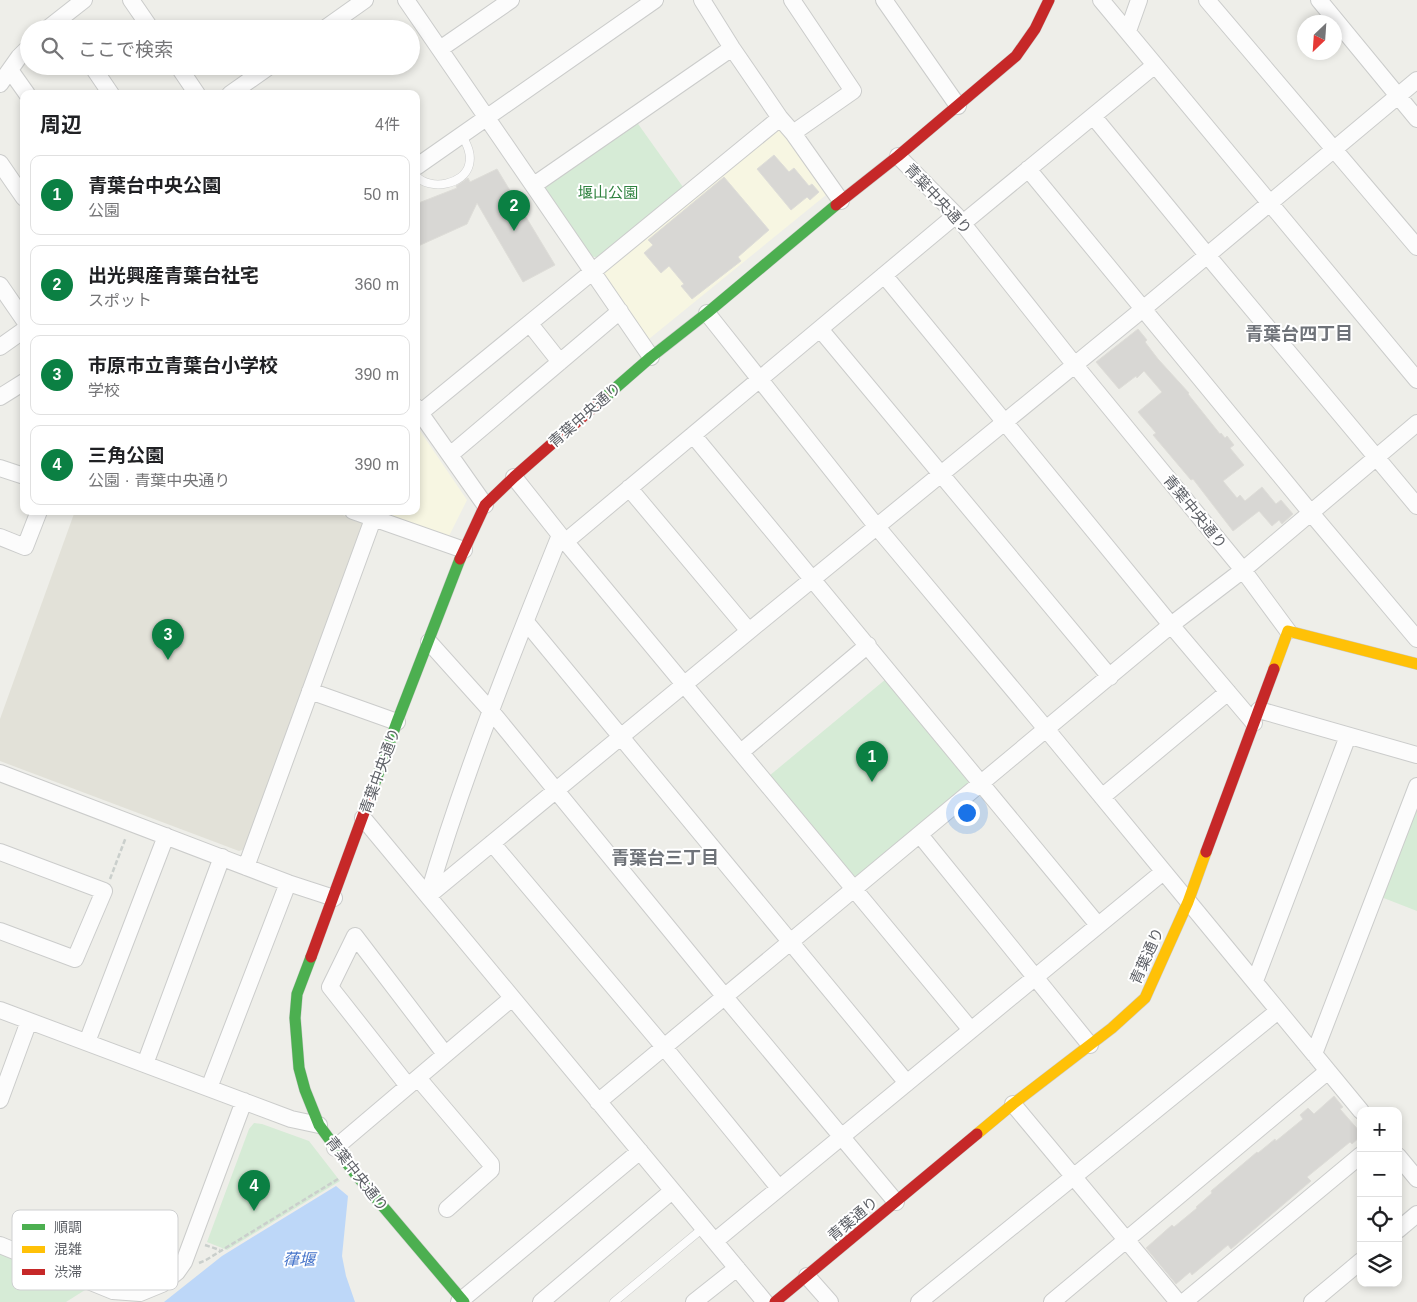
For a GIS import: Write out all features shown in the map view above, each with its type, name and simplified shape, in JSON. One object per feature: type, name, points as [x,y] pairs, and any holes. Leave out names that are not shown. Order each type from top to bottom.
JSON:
[{"type":"street","points":[[62,20],[84,0]]},
{"type":"street","points":[[131,0],[145,20]]},
{"type":"street","points":[[337,20],[365,0]]},
{"type":"street","points":[[406,0],[420,20]]},
{"type":"street","points":[[440,49],[511,0]]},
{"type":"street","points":[[420,164],[655,0]]},
{"type":"street","points":[[702,0],[780,118],[793,133],[841,201]]},
{"type":"street","points":[[792,0],[853,91],[793,133]]},
{"type":"street","points":[[884,0],[958,106]]},
{"type":"street","points":[[898,156],[1016,56],[1032,36],[1049,0]]},
{"type":"street","points":[[1101,0],[1417,380]]},
{"type":"street","points":[[1128,31],[1139,0]]},
{"type":"street","points":[[1207,0],[1417,248]]},
{"type":"street","points":[[1319,0],[1417,119]]},
{"type":"street","points":[[420,20],[651,357]]},
{"type":"street","points":[[534,185],[732,48]]},
{"type":"street","points":[[0,84],[20,56]]},
{"type":"street","points":[[428,896],[443,845],[491,711],[562,538],[629,488],[884,275],[1028,169],[1155,65]]},
{"type":"street","points":[[10,70],[24,90]]},
{"type":"street","points":[[98,75],[108,90]]},
{"type":"street","points":[[184,75],[194,90]]},
{"type":"street","points":[[236,90],[257,75]]},
{"type":"street","points":[[428,896],[684,684],[1006,423],[1074,364],[1143,309],[1417,80]]},
{"type":"street","points":[[1093,116],[1417,506]]},
{"type":"street","points":[[420,408],[530,324],[780,118]]},
{"type":"street","name":"青葉中央通り","points":[[461,1301],[352,1170],[319,1125],[305,1090],[299,1068],[296,1027],[297,994],[334,898],[397,722],[464,550],[485,505],[514,477],[651,357],[707,313],[841,201],[898,156],[960,219],[1074,364],[1242,570],[1288,631]]},
{"type":"street","points":[[0,163],[20,192]]},
{"type":"street","points":[[1028,169],[1417,639]]},
{"type":"street","points":[[884,275],[1228,692],[1256,717],[1348,736],[1417,755]]},
{"type":"street","points":[[0,285],[20,314]]},
{"type":"street","points":[[450,455],[620,311]]},
{"type":"street","points":[[707,313],[877,527],[1358,1107]]},
{"type":"street","points":[[530,324],[560,362]]},
{"type":"street","points":[[820,329],[1110,677]]},
{"type":"street","points":[[0,347],[20,333]]},
{"type":"street","points":[[0,397],[20,384]]},
{"type":"street","points":[[420,413],[485,505]]},
{"type":"street","points":[[598,1102],[1171,625],[1311,513],[1417,423]]},
{"type":"street","points":[[693,435],[1098,925]]},
{"type":"street","points":[[0,468],[20,475]]},
{"type":"street","points":[[514,477],[562,538],[971,1030]]},
{"type":"street","points":[[629,488],[749,631]]},
{"type":"street","points":[[0,538],[25,546],[37,515]]},
{"type":"street","points":[[364,515],[464,550]]},
{"type":"street","points":[[246,867],[373,518]]},
{"type":"street","points":[[526,622],[907,1082]]},
{"type":"street","points":[[1288,631],[1417,664]]},
{"type":"street","name":"青葉通り","points":[[775,1302],[1013,1104],[1112,1028],[1145,998],[1188,902],[1288,631]]},
{"type":"street","points":[[428,642],[491,711],[896,1202]]},
{"type":"street","points":[[740,752],[868,645]]},
{"type":"street","points":[[310,691],[397,722]]},
{"type":"street","points":[[1102,797],[1228,692]]},
{"type":"street","points":[[1255,981],[1348,736]]},
{"type":"street","points":[[0,773],[288,883],[334,898]]},
{"type":"street","points":[[1314,1054],[1417,786]]},
{"type":"street","points":[[363,818],[765,1302]]},
{"type":"street","points":[[920,835],[1090,1045]]},
{"type":"street","points":[[87,1042],[166,836]]},
{"type":"street","points":[[492,843],[664,1047],[779,1188]]},
{"type":"street","points":[[0,852],[104,891],[76,959],[0,931]]},
{"type":"street","points":[[145,1064],[222,857]]},
{"type":"street","points":[[715,1241],[1163,872]]},
{"type":"street","points":[[209,1088],[288,883]]},
{"type":"street","points":[[445,1054],[355,936],[330,988],[413,1082],[491,1164],[492,1170],[447,1209]]},
{"type":"street","points":[[335,1148],[512,998]]},
{"type":"street","points":[[0,1010],[291,1118],[319,1125]]},
{"type":"street","points":[[919,1302],[1278,1010]]},
{"type":"street","points":[[0,1100],[29,1021]]},
{"type":"street","points":[[1052,1302],[1328,1071]]},
{"type":"street","points":[[178,1271],[184,1262],[244,1101]]},
{"type":"street","points":[[1013,1104],[1178,1302]]},
{"type":"street","points":[[461,1301],[640,1151]]},
{"type":"street","points":[[1184,1302],[1357,1158]]},
{"type":"street","points":[[1402,1161],[1417,1179]]},
{"type":"street","points":[[541,1302],[672,1191]]},
{"type":"street","points":[[1402,1227],[1417,1214]]},
{"type":"street","points":[[0,1245],[12,1250]]},
{"type":"street","points":[[1312,1302],[1357,1264]]},
{"type":"street","points":[[694,1302],[737,1268]]},
{"type":"street","points":[[807,1276],[830,1302]]},
{"type":"street","points":[[111,1290],[140,1292],[146,1290]]},
{"type":"lane","points":[[420,179],[430,185],[443,185],[458,179],[469,167],[469,151],[462,135]]},
{"type":"lane","points":[[614,1302],[703,1228]]},
{"type":"path","points":[[104,891],[131,823]]},
{"type":"path","points":[[184,1262],[199,1263],[206,1260],[352,1170]]},
{"type":"shaded area","points":[[775,130],[782,131],[826,195],[649,339],[604,276],[605,270]]},
{"type":"shaded area","points":[[420,431],[467,500],[448,538],[386,515],[420,515]]},
{"type":"shaded area","points":[[74,515],[343,515],[362,522],[364,529],[245,849],[239,851],[0,761],[0,719]]},
{"type":"green space","name":"堰山公園","points":[[636,121],[683,187],[598,258],[591,256],[545,191],[547,183]]},
{"type":"green space","points":[[886,679],[970,778],[970,786],[858,878],[852,876],[769,776]]},
{"type":"green space","points":[[1417,800],[1417,911],[1381,897]]},
{"type":"green space","points":[[254,1123],[262,1124],[309,1141],[340,1181],[227,1250],[207,1242],[249,1129]]},
{"type":"green space","points":[[0,1254],[12,1259],[12,1290],[85,1290],[66,1302],[0,1302]]},
{"type":"water","name":"葎堰","points":[[336,1186],[348,1196],[342,1256],[346,1276],[355,1302],[164,1302],[222,1256]]},
{"type":"building","points":[[774,155],[789,172],[794,168],[809,186],[812,184],[819,192],[810,200],[807,197],[791,210],[757,169]]},
{"type":"building","points":[[497,169],[555,265],[523,282],[477,203],[467,224],[420,245],[420,202],[457,188],[456,186],[468,178],[470,182]]},
{"type":"building","points":[[724,177],[769,230],[738,257],[741,261],[692,299],[681,286],[684,284],[669,266],[661,273],[644,253],[653,245],[648,240]]},
{"type":"building","points":[[1138,329],[1158,359],[1189,393],[1220,434],[1225,438],[1227,436],[1234,445],[1230,448],[1244,465],[1223,481],[1237,498],[1240,495],[1245,501],[1262,487],[1276,504],[1281,500],[1293,514],[1282,524],[1279,520],[1272,526],[1259,511],[1233,531],[1193,479],[1191,480],[1153,435],[1156,433],[1138,412],[1162,392],[1144,371],[1137,378],[1136,376],[1119,389],[1096,362]]},
{"type":"building","points":[[1334,1096],[1343,1107],[1340,1109],[1357,1128],[1357,1140],[1352,1144],[1350,1142],[1307,1177],[1311,1181],[1231,1249],[1228,1245],[1192,1275],[1190,1272],[1176,1284],[1146,1248],[1172,1225],[1174,1227],[1197,1208],[1212,1193],[1211,1191],[1257,1152],[1275,1139],[1276,1141],[1303,1119],[1300,1115],[1308,1108],[1314,1114]]},
{"type":"traffic: fast","points":[[604,398],[836,205]]},
{"type":"traffic: fast","points":[[369,799],[460,559]]},
{"type":"traffic: fast","points":[[311,957],[297,994],[295,1018],[299,1068],[305,1090],[319,1125],[352,1170],[464,1302]]},
{"type":"traffic: slow","points":[[1274,669],[1288,631],[1417,664]]},
{"type":"traffic: slow","points":[[977,1134],[1112,1028],[1145,998],[1188,902],[1206,852]]},
{"type":"traffic: jam","points":[[836,205],[898,156],[1016,56],[1035,29],[1049,0]]},
{"type":"traffic: jam","points":[[460,559],[485,505],[604,398]]},
{"type":"traffic: jam","points":[[1206,852],[1274,669]]},
{"type":"traffic: jam","points":[[311,957],[369,799]]},
{"type":"traffic: jam","points":[[775,1302],[977,1134]]},
{"type":"place","name":"出光興産青葉台社宅","points":[[514,231]]},
{"type":"place","name":"市原市立青葉台小学校","points":[[168,660]]},
{"type":"place","name":"青葉台中央公園","points":[[872,782]]},
{"type":"place","name":"三角公園","points":[[254,1211]]},
{"type":"district","name":"青葉台四丁目","points":[[1299,334]]},
{"type":"district","name":"青葉台三丁目","points":[[665,858]]}]
